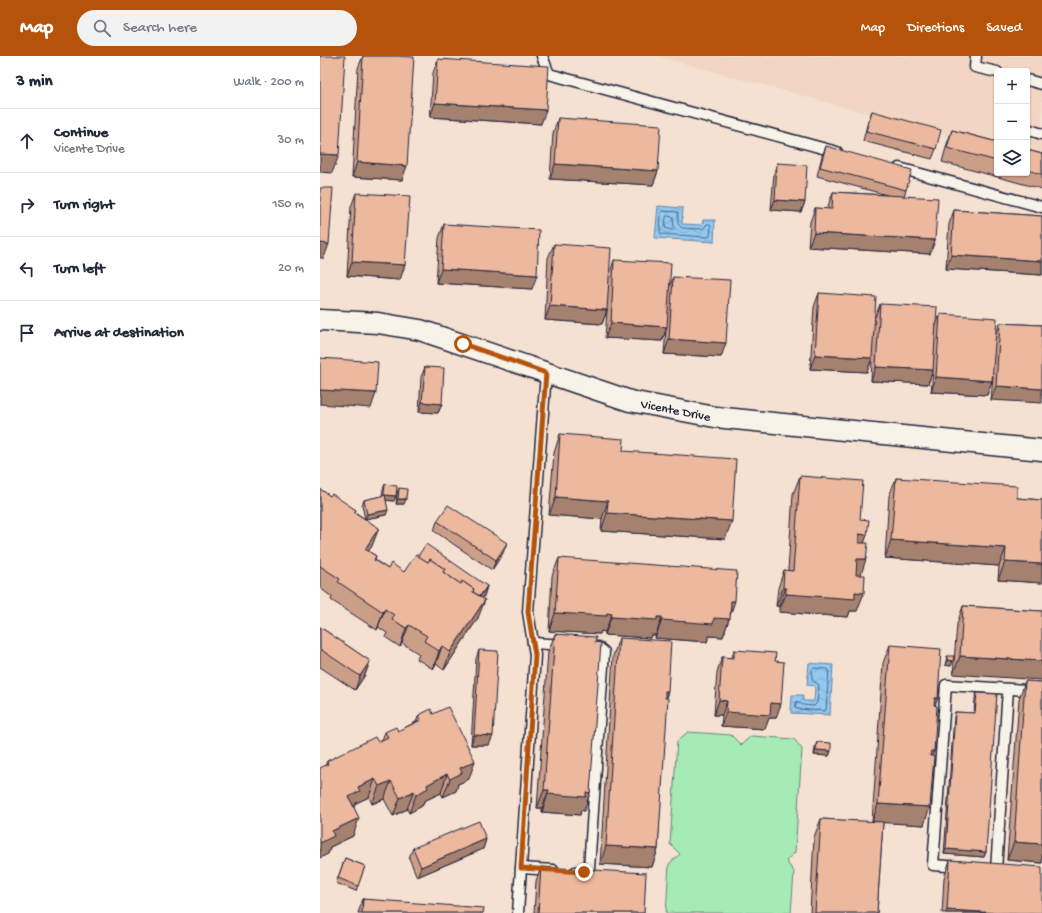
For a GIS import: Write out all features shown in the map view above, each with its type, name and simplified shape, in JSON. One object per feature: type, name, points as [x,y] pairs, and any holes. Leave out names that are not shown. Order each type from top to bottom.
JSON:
[{"type":"street","name":"Vicente Drive","points":[[320,320],[378,324],[420,330],[630,400],[714,417],[1042,450]]},
{"type":"lane","points":[[542,56],[549,74],[846,154]]},
{"type":"lane","points":[[976,56],[975,67],[994,71]]},
{"type":"lane","points":[[1030,81],[1042,84]]},
{"type":"lane","points":[[1030,131],[1042,134]]},
{"type":"lane","points":[[892,166],[1042,207]]},
{"type":"lane","points":[[518,913],[535,655],[528,612],[546,373]]},
{"type":"lane","points":[[521,868],[584,872],[589,868],[604,652],[598,647],[533,643]]},
{"type":"lane","points":[[972,868],[933,866],[946,684],[1042,691]]},
{"type":"lane","points":[[996,870],[1008,689]]},
{"type":"shaded area","points":[[657,56],[1042,56],[1042,161],[1030,158],[1030,68],[994,68],[994,148]]},
{"type":"green space","points":[[688,732],[731,735],[741,745],[751,736],[794,739],[802,749],[795,852],[786,861],[794,872],[791,913],[666,913],[669,864],[680,854],[670,844],[677,741]]},
{"type":"water","points":[[658,206],[683,208],[682,224],[702,225],[703,220],[715,220],[714,242],[655,238]]},
{"type":"water","points":[[809,663],[833,665],[830,715],[791,713],[792,695],[803,695],[803,701],[814,701],[815,686],[807,685]]},
{"type":"building","points":[[320,56],[345,56],[339,155],[320,154]]},
{"type":"building","points":[[363,56],[414,57],[407,166],[357,162]]},
{"type":"building","points":[[438,59],[549,66],[546,110],[435,103]]},
{"type":"building","points":[[872,111],[941,130],[936,149],[866,131]]},
{"type":"building","points":[[558,118],[661,125],[658,171],[555,164]]},
{"type":"building","points":[[952,130],[994,141],[994,160],[947,148]]},
{"type":"building","points":[[826,146],[912,170],[906,190],[820,167]]},
{"type":"building","points":[[1030,151],[1042,154],[1042,174],[1030,171]]},
{"type":"building","points":[[777,163],[807,165],[805,202],[775,200]]},
{"type":"building","points":[[320,188],[333,188],[329,244],[320,243]]},
{"type":"building","points":[[833,192],[938,198],[935,240],[814,233],[815,208],[832,209]]},
{"type":"building","points":[[356,193],[410,196],[405,265],[352,262]]},
{"type":"building","points":[[954,210],[1042,216],[1042,261],[951,255]]},
{"type":"building","points":[[444,224],[539,230],[537,275],[441,269]]},
{"type":"building","points":[[554,244],[611,248],[607,310],[550,306]]},
{"type":"building","points":[[614,260],[671,263],[667,327],[611,323]]},
{"type":"building","points":[[673,277],[730,280],[726,343],[669,339]]},
{"type":"building","points":[[819,293],[876,297],[872,358],[815,355]]},
{"type":"building","points":[[880,304],[937,307],[933,370],[876,367]]},
{"type":"building","points":[[940,314],[997,318],[992,381],[936,377]]},
{"type":"building","points":[[1000,323],[1042,325],[1042,389],[996,386]]},
{"type":"building","points":[[320,358],[378,362],[376,393],[320,390]]},
{"type":"building","points":[[425,367],[444,368],[442,404],[422,402]]},
{"type":"building","points":[[560,434],[624,439],[623,451],[736,459],[732,521],[607,513],[608,501],[556,497]]},
{"type":"building","points":[[800,476],[863,481],[860,519],[869,520],[867,535],[859,534],[859,543],[868,543],[866,559],[857,559],[856,575],[865,575],[864,593],[855,592],[855,599],[786,594],[786,588],[783,588],[784,570],[793,571]]},
{"type":"building","points":[[896,478],[1017,486],[1017,498],[1042,500],[1042,564],[1005,562],[1006,548],[891,540]]},
{"type":"building","points":[[385,484],[397,486],[396,496],[384,495]]},
{"type":"building","points":[[399,488],[407,489],[406,499],[398,499]]},
{"type":"building","points":[[320,489],[330,496],[332,494],[356,510],[354,512],[379,528],[365,549],[376,556],[374,560],[388,569],[391,563],[404,572],[416,554],[428,562],[430,559],[445,569],[443,572],[461,584],[462,581],[474,589],[473,592],[485,600],[450,652],[442,646],[439,651],[424,641],[427,636],[409,625],[406,628],[392,619],[394,615],[385,609],[383,612],[338,582],[340,579],[320,566]]},
{"type":"building","points":[[385,495],[388,510],[367,514],[364,500]]},
{"type":"building","points":[[448,505],[507,543],[496,560],[437,521]]},
{"type":"building","points":[[426,544],[487,586],[480,596],[473,592],[474,589],[462,581],[461,584],[443,572],[445,569],[430,559],[428,562],[418,556]]},
{"type":"building","points":[[559,558],[737,571],[735,601],[731,601],[730,619],[714,618],[713,624],[662,620],[662,617],[657,617],[657,620],[611,617],[612,614],[607,613],[606,616],[555,613]]},
{"type":"building","points":[[963,606],[1042,611],[1042,661],[960,656]]},
{"type":"building","points":[[320,627],[370,661],[360,676],[320,649]]},
{"type":"building","points":[[555,634],[596,637],[595,642],[601,643],[590,793],[586,792],[586,797],[548,794],[549,790],[544,790]]},
{"type":"building","points":[[619,638],[671,641],[668,691],[665,691],[665,698],[668,698],[658,849],[606,846]]},
{"type":"building","points":[[890,645],[941,649],[938,698],[935,698],[934,705],[937,706],[934,751],[931,751],[930,756],[934,756],[930,807],[878,804]]},
{"type":"building","points":[[479,650],[498,651],[493,736],[474,735]]},
{"type":"building","points":[[734,650],[776,653],[775,661],[784,662],[781,704],[771,703],[770,715],[726,712],[727,701],[719,700],[722,657],[734,658]]},
{"type":"building","points":[[947,656],[954,656],[953,661],[947,660]]},
{"type":"building","points":[[1025,681],[1042,682],[1042,844],[1014,842]]},
{"type":"building","points":[[977,693],[997,694],[986,852],[946,849],[955,712],[975,713]]},
{"type":"building","points":[[448,707],[475,761],[460,768],[462,773],[450,779],[447,774],[427,785],[428,788],[416,795],[414,791],[400,798],[391,781],[379,786],[375,779],[358,787],[360,791],[349,797],[359,818],[332,831],[334,836],[320,843],[320,768],[328,764],[327,761],[375,737],[378,742],[388,737],[385,732],[396,727],[398,731],[421,720],[419,715],[431,709],[433,714]]},
{"type":"building","points":[[817,742],[831,743],[831,751],[816,750]]},
{"type":"building","points":[[821,819],[883,822],[877,913],[815,913]]},
{"type":"building","points":[[479,821],[486,839],[421,867],[413,848]]},
{"type":"building","points":[[345,858],[365,866],[358,886],[338,878]]},
{"type":"building","points":[[950,860],[1042,867],[1042,913],[998,913],[947,910]]},
{"type":"building","points":[[541,867],[646,873],[644,913],[538,913]]},
{"type":"building","points":[[363,899],[484,908],[483,913],[362,913]]},
{"type":"route","points":[[463,344],[546,373],[528,612],[535,655],[521,868],[584,872]]}]
